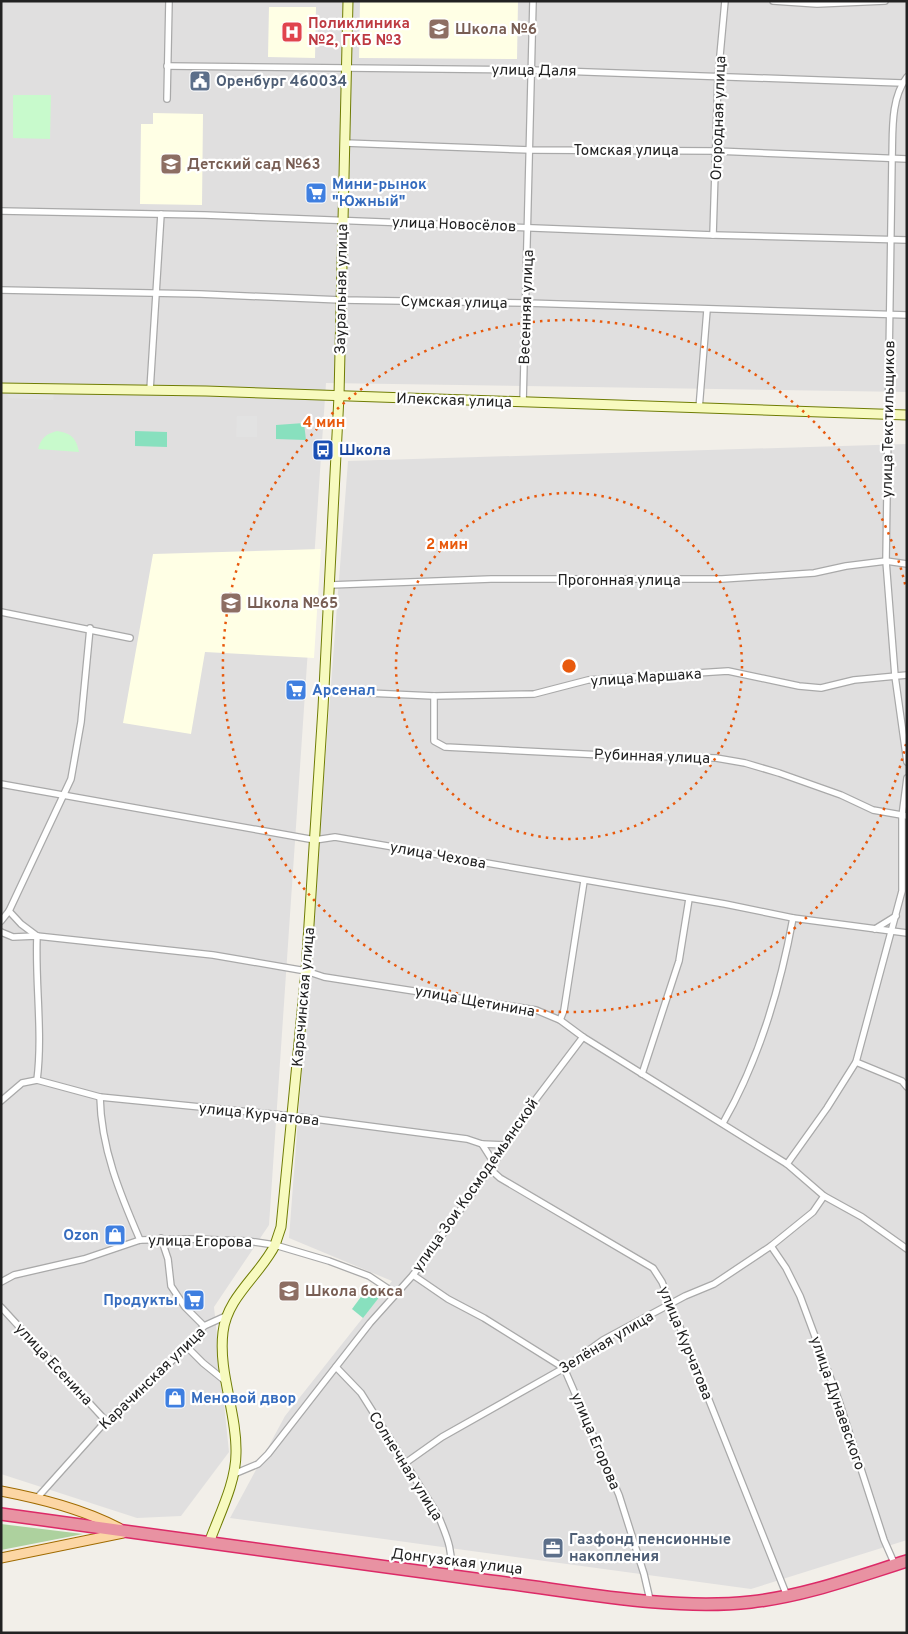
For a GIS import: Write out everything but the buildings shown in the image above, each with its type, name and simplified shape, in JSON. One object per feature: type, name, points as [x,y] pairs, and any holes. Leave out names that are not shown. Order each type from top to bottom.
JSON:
[{"type":"highway","name":"Донгузская улица","points":[[1,1514],[450,1576],[650,1600],[711,1604],[750,1602],[788,1596],[907,1561]]},
{"type":"main road","points":[[1,1491],[37,1498],[94,1515],[126,1532]]},
{"type":"main road","points":[[1,1558],[126,1532]]},
{"type":"street","points":[[167,99],[169,1]]},
{"type":"street","name":"Зауральная улица","points":[[339,396],[348,1]]},
{"type":"street","name":"Весенняя улица","points":[[523,403],[529,226],[533,1]]},
{"type":"street","name":"Огородная улица","points":[[713,235],[718,77],[725,1]]},
{"type":"street","points":[[772,1],[817,4],[884,1]]},
{"type":"street","name":"улица Даля","points":[[167,66],[531,70],[902,83]]},
{"type":"street","name":"улица Текстильщиков","points":[[907,77],[902,83],[894,108],[886,415],[886,561],[895,676],[907,762]]},
{"type":"street","name":"Томская улица","points":[[345,143],[530,150],[716,151],[907,159]]},
{"type":"street","name":"улица Новосёлов","points":[[1,211],[161,214],[529,226],[713,235],[907,240]]},
{"type":"street","points":[[150,390],[161,214]]},
{"type":"street","name":"Сумская улица","points":[[1,290],[907,315]]},
{"type":"street","points":[[699,409],[707,310]]},
{"type":"street","name":"Илекская улица","points":[[1,388],[150,390],[907,415]]},
{"type":"street","name":"Карачинская улица","points":[[37,1498],[106,1421],[187,1347],[204,1326],[226,1316],[238,1294],[275,1245],[281,1227],[306,971],[324,691],[339,396]]},
{"type":"street","name":"Прогонная улица","points":[[330,585],[491,579],[722,579],[814,573],[846,566],[886,561],[907,564]]},
{"type":"street","points":[[1,612],[90,628],[130,638]]},
{"type":"street","points":[[1,921],[10,911],[71,779],[81,722],[90,628]]},
{"type":"street","name":"улица Маршака","points":[[324,691],[434,696],[534,694],[588,680],[728,671],[782,683],[821,688],[854,680],[907,675]]},
{"type":"street","name":"Рубинная улица","points":[[434,696],[434,741],[445,747],[603,755],[716,758],[745,763],[779,773],[841,795],[873,810],[904,816]]},
{"type":"street","points":[[787,1164],[827,1108],[856,1062],[902,891],[907,778]]},
{"type":"street","name":"улица Чехова","points":[[1,784],[315,840],[335,837],[725,904],[793,918],[907,933]]},
{"type":"street","points":[[560,1020],[564,1010],[584,881]]},
{"type":"street","points":[[642,1074],[679,960],[689,899]]},
{"type":"street","points":[[1,1101],[22,1083],[37,1080],[39,1063],[37,936],[21,924],[10,911]]},
{"type":"street","points":[[874,930],[896,916]]},
{"type":"street","points":[[723,1123],[750,1068],[769,1016],[786,957],[793,918]]},
{"type":"street","name":"улица Щетинина","points":[[1,932],[13,937],[37,936],[213,955],[306,971],[324,977],[536,1010],[560,1020],[583,1037],[787,1164],[824,1196],[862,1217],[907,1249]]},
{"type":"street","name":"улица Зои Космодемьянской","points":[[234,1474],[258,1464],[268,1454],[336,1367],[413,1275],[490,1169],[536,1099],[583,1037]]},
{"type":"street","points":[[856,1062],[905,1082],[907,1087]]},
{"type":"street","name":"улица Курчатова","points":[[37,1080],[100,1097],[292,1116],[466,1139],[482,1144],[506,1145]]},
{"type":"street","points":[[100,1097],[100,1117],[110,1167],[140,1240]]},
{"type":"street","points":[[482,1144],[494,1163]]},
{"type":"street","name":"улица Курчатова","points":[[490,1169],[500,1178],[653,1268],[662,1282],[669,1304],[788,1596]]},
{"type":"street","name":"Зелёная улица","points":[[404,1464],[442,1437],[564,1368],[603,1340],[669,1304],[714,1284],[771,1246],[813,1212],[824,1196]]},
{"type":"street","points":[[161,1238],[168,1259],[171,1286],[185,1308],[204,1326]]},
{"type":"street","name":"улица Егорова","points":[[1,1282],[14,1275],[84,1259],[140,1240],[161,1238],[248,1241],[275,1245],[329,1261],[369,1276],[396,1294]]},
{"type":"street","name":"улица Дунаевского","points":[[771,1246],[786,1268],[800,1296],[839,1401],[884,1540],[895,1565]]},
{"type":"street","points":[[413,1275],[448,1299],[484,1318],[564,1368]]},
{"type":"street","name":"улица Есенина","points":[[1,1307],[106,1421]]},
{"type":"street","points":[[209,1543],[234,1474],[236,1441],[224,1380],[222,1350],[226,1316]]},
{"type":"street","points":[[187,1347],[224,1380]]},
{"type":"street","name":"Солнечная улица","points":[[336,1367],[361,1393],[404,1464],[438,1515],[453,1558],[450,1576]]},
{"type":"street","name":"улица Егорова","points":[[564,1368],[619,1495],[644,1574],[650,1600]]},
{"type":"shaded area","points":[[1,1],[907,1],[907,392],[326,383],[269,1225],[214,1307],[229,1452],[181,1516],[137,1518],[1,1474]]},
{"type":"shaded area","name":"Школа №6","points":[[360,1],[518,1],[517,59],[359,58]]},
{"type":"shaded area","name":"Поликлиника №2, ГКБ №3","points":[[269,7],[316,7],[315,58],[268,57]]},
{"type":"shaded area","name":"Детский сад №63","points":[[153,113],[203,114],[202,205],[140,204],[141,124],[153,124]]},
{"type":"shaded area","points":[[7,393],[54,393],[53,400],[9,398]]},
{"type":"shaded area","points":[[237,416],[257,416],[257,437],[236,437]]},
{"type":"shaded area","points":[[907,444],[907,1540],[751,1589],[230,1518],[285,1416],[392,1281],[289,1238],[348,461]]},
{"type":"shaded area","name":"Школа №65","points":[[321,549],[314,658],[205,652],[191,734],[123,723],[153,554]]},
{"type":"green space","points":[[13,95],[51,95],[50,139],[13,138]]},
{"type":"green space","points":[[304,423],[306,440],[276,439],[276,425]]},
{"type":"green space","points":[[57,431],[72,437],[79,452],[38,449],[44,437]]},
{"type":"green space","points":[[135,431],[167,432],[167,447],[135,446]]},
{"type":"green space","points":[[369,1286],[381,1295],[363,1318],[352,1309]]},
{"type":"green space","points":[[1,1524],[83,1534],[1,1550]]},
{"type":"place","name":"Школа №6","points":[[439,29]]},
{"type":"place","name":"Поликлиника №2, ГКБ №3","points":[[292,32]]},
{"type":"place","name":"Оренбург 460034","points":[[200,81]]},
{"type":"place","name":"Детский сад №63","points":[[171,164]]},
{"type":"place","name":"Мини-рынок \"Южный\"","points":[[316,193]]},
{"type":"place","name":"Школа","points":[[323,450]]},
{"type":"place","name":"Школа №65","points":[[231,603]]},
{"type":"place","name":"Арсенал","points":[[296,690]]},
{"type":"place","name":"Ozon","points":[[115,1235]]},
{"type":"place","name":"Школа бокса","points":[[289,1291]]},
{"type":"place","name":"Продукты","points":[[194,1300]]},
{"type":"place","name":"Меновой двор","points":[[175,1398]]},
{"type":"place","name":"Газфонд пенсионные накопления","points":[[553,1548]]}]
